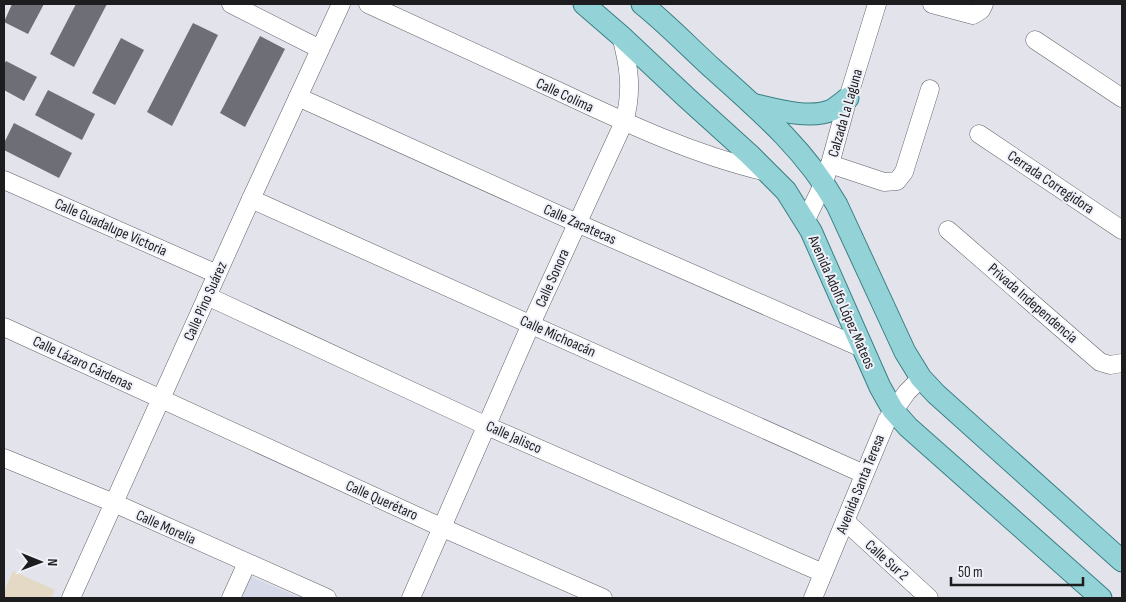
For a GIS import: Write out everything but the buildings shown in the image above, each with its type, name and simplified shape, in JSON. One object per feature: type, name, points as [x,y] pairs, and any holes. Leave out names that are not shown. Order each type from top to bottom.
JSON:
[{"type":"main road","name":"Avenida Adolfo López Mateos","points":[[584,4],[621,36],[786,191],[806,220],[862,348],[893,410],[908,427],[1101,598]]},
{"type":"main road","points":[[643,4],[752,104],[806,158],[827,173],[849,230],[905,352],[921,378],[936,394],[1122,561]]},
{"type":"main road","points":[[752,104],[797,113],[819,113],[831,110],[848,98]]},
{"type":"street","points":[[231,4],[320,49]]},
{"type":"street","name":"Calle Pino Suárez","points":[[71,598],[341,4]]},
{"type":"street","name":"Calle Colima","points":[[368,4],[624,122],[699,152],[734,164],[767,172]]},
{"type":"street","name":"Calzada La Laguna","points":[[806,220],[827,173],[877,4]]},
{"type":"street","points":[[932,4],[973,15],[981,10],[984,4]]},
{"type":"street","name":"Calle Sonora","points":[[411,598],[577,223],[624,122],[630,84],[628,63],[621,36]]},
{"type":"street","points":[[1035,40],[1122,98]]},
{"type":"street","points":[[827,173],[884,182],[898,181],[904,172],[930,89]]},
{"type":"street","name":"Calle Zacatecas","points":[[298,97],[577,223],[862,348]]},
{"type":"street","name":"Cerrada Corregidora","points":[[979,134],[1122,230]]},
{"type":"street","name":"Calle Guadalupe Victoria","points":[[4,180],[217,274]]},
{"type":"street","name":"Calle Michoacán","points":[[251,199],[864,474]]},
{"type":"street","name":"Privada Independencia","points":[[948,230],[1100,362],[1110,365],[1122,363]]},
{"type":"street","name":"Calle Jalisco","points":[[208,296],[487,426],[823,573]]},
{"type":"street","name":"Calle Lázaro Cárdenas","points":[[4,327],[162,400]]},
{"type":"street","name":"Avenida Santa Teresa","points":[[813,598],[881,431],[893,410],[921,378]]},
{"type":"street","name":"Calle Querétaro","points":[[162,400],[443,528],[603,598]]},
{"type":"street","name":"Calle Morelia","points":[[4,458],[114,504],[327,598]]},
{"type":"street","name":"Calle Sur 2","points":[[845,521],[929,598]]},
{"type":"street","points":[[231,598],[246,562]]},
{"type":"shaded area","points":[[13,571],[55,590],[51,598],[4,598],[4,592]]},
{"type":"shaded area","points":[[244,574],[301,598],[234,598]]}]
